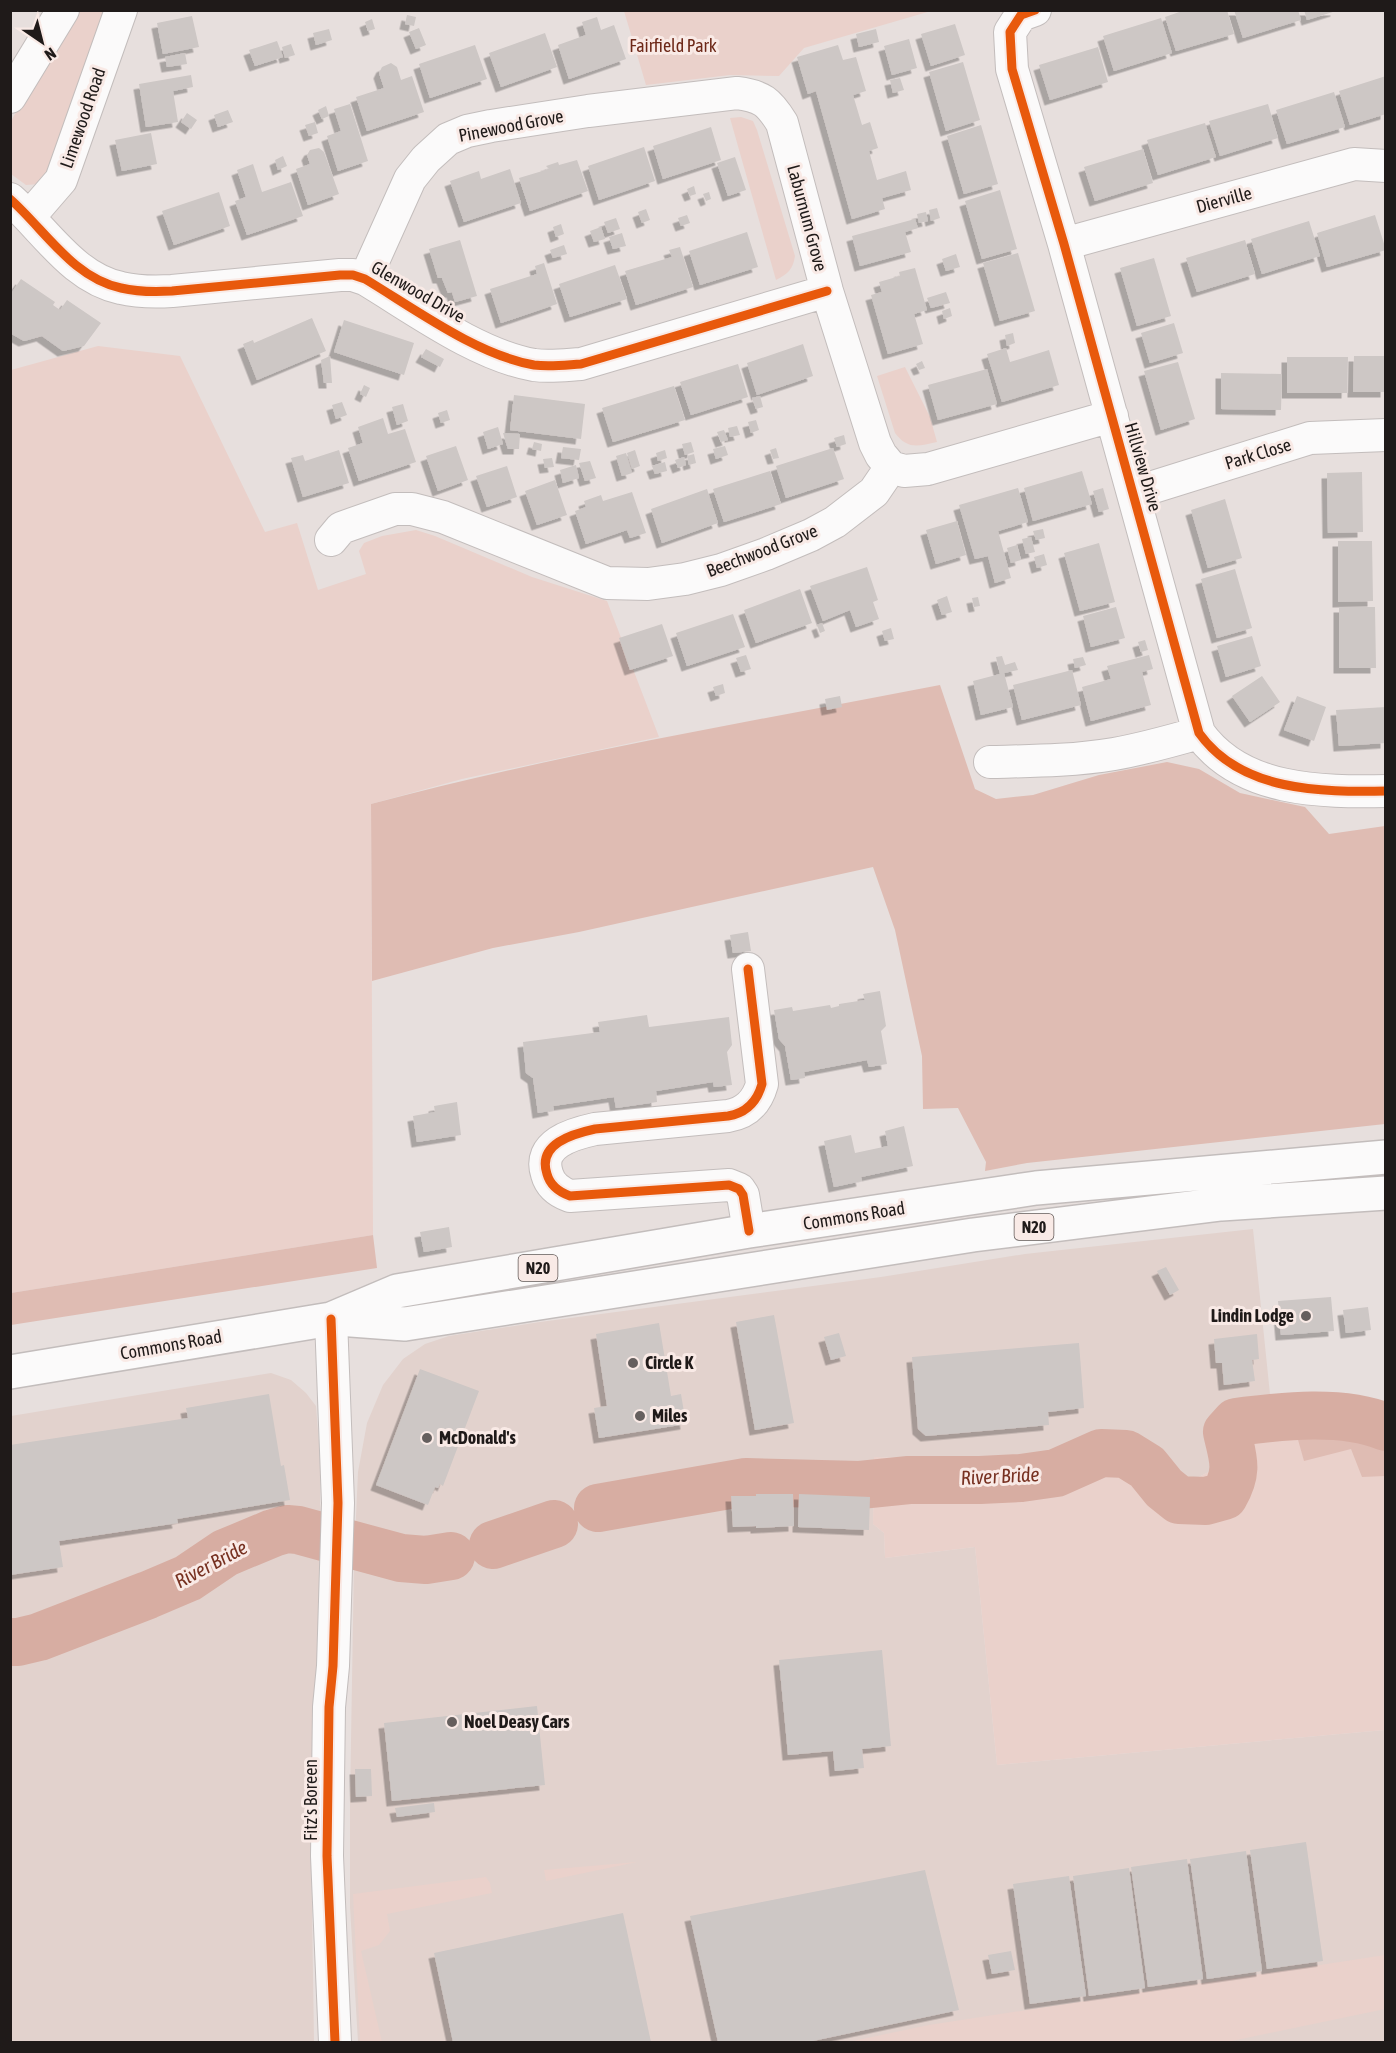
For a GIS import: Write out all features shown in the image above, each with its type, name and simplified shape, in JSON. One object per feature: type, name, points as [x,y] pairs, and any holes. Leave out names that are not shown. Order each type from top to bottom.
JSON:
[{"type":"highway","name":"Commons Road","points":[[331,1319],[398,1291],[749,1231],[1036,1188],[1386,1157]]},
{"type":"highway","name":"Commons Road","points":[[10,1372],[331,1319],[405,1324],[973,1235],[1221,1204],[1386,1192]]},
{"type":"street","points":[[10,97],[63,10]]},
{"type":"street","name":"Limewood Road","points":[[20,208],[47,198],[63,175],[122,10]]},
{"type":"street","name":"Hillview Drive","points":[[1028,13],[1010,32],[1012,69],[1064,244],[1199,734],[1209,747],[1228,762],[1256,776],[1289,787],[1329,792],[1386,790]]},
{"type":"street","name":"Pinewood Grove","points":[[365,279],[410,179],[426,159],[448,139],[467,131],[491,126],[588,111],[737,93]]},
{"type":"street","name":"Laburnum Grove","points":[[737,93],[754,95],[769,104],[782,123],[827,291],[875,443],[891,467]]},
{"type":"street","name":"Dierville","points":[[1064,244],[1354,164],[1386,166]]},
{"type":"street","name":"Glenwood Drive","points":[[20,208],[81,270],[100,281],[120,288],[145,292],[172,291],[353,275],[365,279],[445,328],[497,355],[537,365],[581,364],[827,291]]},
{"type":"street","points":[[891,467],[904,471],[928,470],[1112,416]]},
{"type":"street","name":"Park Close","points":[[1134,493],[1310,438],[1386,435]]},
{"type":"street","name":"Beechwood Grove","points":[[331,540],[341,528],[395,509],[412,509],[443,516],[607,583],[638,585],[685,579],[726,568],[819,530],[841,518],[874,492],[891,467]]},
{"type":"street","points":[[990,762],[1066,760],[1112,755],[1199,734]]},
{"type":"street","points":[[748,969],[762,1084],[759,1096],[751,1105],[743,1112],[728,1116],[574,1133],[549,1150],[545,1160],[545,1170],[548,1179],[562,1193],[570,1196],[729,1185],[739,1189],[743,1195],[749,1231]]},
{"type":"street","name":"Fitz's Boreen","points":[[331,1319],[338,1503],[333,1666],[329,1707],[327,1856],[336,2043]]},
{"type":"shaded area","points":[[940,685],[975,789],[996,799],[1033,795],[1099,775],[1167,762],[1199,769],[1240,793],[1305,807],[1329,834],[1385,826],[1385,1124],[1027,1163],[985,1171],[986,1162],[958,1108],[923,1109],[922,1056],[895,930],[873,867],[579,932],[493,948],[372,981],[371,804],[583,754]]},
{"type":"shaded area","points":[[1253,1229],[1271,1404],[1229,1409],[1214,1429],[1220,1466],[1195,1479],[1177,1477],[1160,1448],[1106,1438],[1018,1461],[874,1457],[873,1524],[884,1533],[885,1558],[975,1547],[997,1765],[1385,1730],[1385,2042],[358,2042],[350,1907],[350,1801],[354,1562],[358,1472],[367,1423],[383,1385],[403,1359],[425,1344],[449,1336],[540,1322],[881,1277],[1025,1254]]},
{"type":"shaded area","points":[[373,1235],[377,1268],[11,1325],[11,1293]]},
{"type":"shaded area","points":[[271,1373],[291,1380],[306,1393],[316,1406],[320,1456],[320,1504],[324,1546],[311,1841],[314,2042],[11,2042],[11,1416]]},
{"type":"shaded area","points":[[1356,1403],[1385,1412],[1385,1476],[1362,1477],[1351,1449],[1304,1461],[1291,1415]]},
{"type":"green space","name":"Fairfield Park","points":[[624,10],[931,11],[804,48],[779,76],[730,75],[646,85]]},
{"type":"green space","points":[[75,11],[109,11],[52,170],[40,184],[26,185],[11,174],[11,121]]},
{"type":"green space","points":[[741,117],[753,121],[757,130],[795,256],[789,271],[776,280],[730,118]]},
{"type":"green space","points":[[98,346],[180,356],[265,532],[297,523],[318,590],[366,574],[359,551],[364,543],[382,536],[416,530],[532,577],[607,601],[659,737],[462,779],[371,804],[373,1235],[11,1293],[11,370]]},
{"type":"green space","points":[[905,367],[930,417],[937,442],[909,444],[895,433],[877,376]]},
{"type":"green space","points":[[1360,1399],[1385,1406],[1385,1730],[997,1765],[975,1547],[885,1558],[884,1533],[873,1524],[874,1457],[1018,1461],[1106,1438],[1160,1448],[1177,1477],[1195,1479],[1220,1466],[1214,1429],[1229,1409]]},
{"type":"green space","points":[[637,1862],[546,1881],[544,1870]]},
{"type":"green space","points":[[486,1877],[492,1893],[387,1914],[390,1931],[379,1945],[361,1951],[382,2042],[360,2042],[353,1894]]},
{"type":"green space","points":[[1385,1955],[1385,2009],[1227,2042],[848,2042],[929,2025]]},
{"type":"building","points":[[1185,10],[1227,10],[1234,34],[1176,51],[1165,17]]},
{"type":"building","points":[[1234,10],[1298,10],[1301,20],[1243,38]]},
{"type":"building","points":[[1304,10],[1336,10],[1336,11],[1307,20]]},
{"type":"building","points":[[407,15],[416,17],[414,26],[405,24]]},
{"type":"building","points":[[192,16],[199,47],[163,54],[157,23]]},
{"type":"building","points":[[597,17],[601,30],[614,25],[626,59],[569,79],[558,45],[586,35],[582,22]]},
{"type":"building","points":[[1161,18],[1172,53],[1114,71],[1103,36]]},
{"type":"building","points":[[372,19],[375,29],[368,31],[365,22]]},
{"type":"building","points":[[955,24],[965,55],[931,66],[921,34]]},
{"type":"building","points":[[419,28],[426,45],[416,49],[409,32]]},
{"type":"building","points":[[329,29],[332,40],[316,45],[313,33]]},
{"type":"building","points":[[876,29],[879,42],[859,47],[856,34]]},
{"type":"building","points":[[545,33],[557,67],[501,87],[489,53]]},
{"type":"building","points":[[909,39],[917,68],[892,75],[884,46]]},
{"type":"building","points":[[277,41],[283,57],[255,66],[249,50]]},
{"type":"building","points":[[291,44],[295,55],[285,58],[282,47]]},
{"type":"building","points":[[475,45],[487,79],[430,98],[419,64]]},
{"type":"building","points":[[838,45],[843,60],[856,57],[866,91],[853,95],[862,125],[870,122],[878,148],[869,151],[877,180],[906,171],[911,190],[882,198],[885,209],[852,219],[816,91],[808,94],[797,57]]},
{"type":"building","points":[[1098,47],[1108,82],[1050,100],[1039,65]]},
{"type":"building","points":[[185,53],[187,64],[167,67],[165,57]]},
{"type":"building","points":[[963,62],[980,120],[946,131],[929,72]]},
{"type":"building","points":[[391,63],[397,67],[401,80],[412,76],[424,112],[367,131],[356,97],[384,88],[379,73],[382,67]]},
{"type":"building","points":[[191,75],[193,87],[173,91],[178,122],[146,127],[139,84]]},
{"type":"building","points":[[1386,76],[1386,114],[1350,125],[1339,91]]},
{"type":"building","points":[[900,78],[904,90],[893,93],[890,80]]},
{"type":"building","points":[[1334,92],[1345,127],[1287,144],[1276,110]]},
{"type":"building","points":[[350,104],[368,161],[338,171],[327,136],[341,131],[334,109]]},
{"type":"building","points":[[1268,104],[1278,138],[1220,156],[1209,121]]},
{"type":"building","points":[[326,106],[329,116],[322,119],[318,110]]},
{"type":"building","points":[[228,110],[233,122],[218,127],[214,115]]},
{"type":"building","points":[[187,113],[197,120],[191,129],[181,122]]},
{"type":"building","points":[[315,122],[318,133],[309,136],[305,125]]},
{"type":"building","points":[[1205,123],[1216,157],[1158,175],[1147,140]]},
{"type":"building","points":[[981,125],[998,184],[964,194],[947,136]]},
{"type":"building","points":[[711,127],[721,160],[663,179],[653,146]]},
{"type":"building","points":[[151,133],[157,164],[122,171],[115,140]]},
{"type":"building","points":[[644,147],[655,181],[599,200],[588,166]]},
{"type":"building","points":[[319,148],[324,152],[339,194],[308,205],[296,169],[310,164],[307,155],[310,150]]},
{"type":"building","points":[[1143,149],[1153,183],[1095,201],[1084,167]]},
{"type":"building","points":[[283,156],[287,166],[278,170],[275,160]]},
{"type":"building","points":[[735,157],[746,190],[728,196],[717,163]]},
{"type":"building","points":[[577,160],[588,191],[530,211],[519,178],[549,169],[546,166],[558,162],[559,165]]},
{"type":"building","points":[[253,164],[262,192],[291,182],[303,216],[247,235],[235,201],[246,197],[237,170]]},
{"type":"building","points":[[510,169],[521,203],[464,222],[450,181],[479,171],[481,179]]},
{"type":"building","points":[[694,186],[696,194],[690,196],[687,189]]},
{"type":"building","points":[[1000,190],[1017,249],[982,259],[965,201]]},
{"type":"building","points":[[219,192],[230,226],[174,245],[162,211]]},
{"type":"building","points":[[709,192],[711,199],[706,201],[703,194]]},
{"type":"building","points":[[937,208],[940,218],[931,221],[929,210]]},
{"type":"building","points":[[646,209],[650,220],[642,223],[638,212]]},
{"type":"building","points":[[926,212],[928,221],[919,223],[917,214]]},
{"type":"building","points":[[687,215],[690,223],[681,226],[678,218]]},
{"type":"building","points":[[1375,215],[1386,250],[1327,267],[1317,233]]},
{"type":"building","points":[[616,218],[620,229],[608,233],[604,222]]},
{"type":"building","points":[[915,219],[918,228],[905,232],[911,252],[860,266],[852,236]]},
{"type":"building","points":[[1309,221],[1320,256],[1262,274],[1251,239]]},
{"type":"building","points":[[561,224],[564,234],[556,237],[553,227]]},
{"type":"building","points":[[601,227],[605,239],[594,242],[590,231]]},
{"type":"building","points":[[747,232],[758,267],[700,285],[689,251]]},
{"type":"building","points":[[622,233],[626,246],[613,249],[609,237]]},
{"type":"building","points":[[460,240],[477,296],[455,302],[452,292],[448,293],[442,278],[438,278],[429,249]]},
{"type":"building","points":[[1245,240],[1255,274],[1197,292],[1186,258]]},
{"type":"building","points":[[564,245],[567,254],[553,258],[550,250]]},
{"type":"building","points":[[680,247],[693,287],[636,305],[625,271],[672,257],[669,250]]},
{"type":"building","points":[[1018,253],[1035,311],[1000,321],[983,263]]},
{"type":"building","points":[[956,254],[960,267],[946,271],[942,259]]},
{"type":"building","points":[[1154,258],[1171,316],[1137,326],[1120,268]]},
{"type":"building","points":[[544,263],[557,304],[501,323],[490,289],[537,274],[535,266]]},
{"type":"building","points":[[615,265],[627,299],[570,317],[559,284]]},
{"type":"building","points":[[915,268],[927,310],[914,314],[923,344],[888,354],[871,295],[882,292],[879,282],[900,276],[899,272]]},
{"type":"building","points":[[21,279],[55,302],[53,305],[60,310],[67,300],[101,323],[84,346],[63,351],[42,336],[24,341],[10,333],[10,295]]},
{"type":"building","points":[[946,292],[950,303],[931,308],[927,298]]},
{"type":"building","points":[[950,308],[952,316],[944,319],[942,311]]},
{"type":"building","points":[[312,318],[326,351],[257,380],[243,344],[253,340],[254,343]]},
{"type":"building","points":[[344,320],[414,343],[404,375],[334,352]]},
{"type":"building","points":[[1174,323],[1183,353],[1150,363],[1141,333]]},
{"type":"building","points":[[1013,333],[1015,343],[1007,346],[1005,335]]},
{"type":"building","points":[[803,344],[813,376],[757,395],[747,363]]},
{"type":"building","points":[[1006,348],[1010,362],[1049,350],[1059,385],[1002,402],[987,354]]},
{"type":"building","points":[[426,349],[444,359],[440,367],[421,357]]},
{"type":"building","points":[[330,356],[332,383],[324,383],[321,360]]},
{"type":"building","points":[[1354,356],[1386,356],[1386,392],[1353,392]]},
{"type":"building","points":[[1287,357],[1348,357],[1347,393],[1287,393]]},
{"type":"building","points":[[922,361],[925,368],[919,370],[916,364]]},
{"type":"building","points":[[1178,362],[1195,419],[1161,430],[1144,371]]},
{"type":"building","points":[[738,364],[748,397],[691,415],[680,382]]},
{"type":"building","points":[[987,369],[997,404],[938,420],[928,385]]},
{"type":"building","points":[[1221,373],[1282,374],[1281,410],[1221,409]]},
{"type":"building","points":[[364,385],[370,388],[366,397],[360,394]]},
{"type":"building","points":[[674,386],[685,420],[613,442],[602,408]]},
{"type":"building","points":[[514,395],[585,404],[581,439],[510,430]]},
{"type":"building","points":[[760,396],[763,407],[756,409],[752,398]]},
{"type":"building","points":[[342,402],[347,415],[336,419],[332,405]]},
{"type":"building","points":[[403,404],[408,421],[397,425],[392,407]]},
{"type":"building","points":[[447,410],[450,420],[441,423],[438,413]]},
{"type":"building","points":[[383,418],[388,434],[405,429],[416,462],[359,481],[348,448],[363,443],[358,427]]},
{"type":"building","points":[[756,420],[759,430],[751,433],[748,422]]},
{"type":"building","points":[[737,426],[740,435],[730,437],[728,428]]},
{"type":"building","points":[[498,427],[503,444],[488,449],[483,432]]},
{"type":"building","points":[[724,430],[728,440],[721,442],[717,432]]},
{"type":"building","points":[[503,433],[520,434],[519,449],[508,449]]},
{"type":"building","points":[[844,435],[846,444],[837,447],[834,438]]},
{"type":"building","points":[[534,442],[542,444],[541,451],[532,449]]},
{"type":"building","points":[[691,442],[694,452],[685,455],[682,444]]},
{"type":"building","points":[[456,446],[468,480],[438,491],[426,456]]},
{"type":"building","points":[[725,446],[728,455],[716,459],[713,449]]},
{"type":"building","points":[[563,447],[581,449],[579,460],[561,458]]},
{"type":"building","points":[[776,448],[779,458],[773,459],[770,450]]},
{"type":"building","points":[[833,448],[844,479],[786,498],[776,466]]},
{"type":"building","points":[[339,450],[349,483],[303,497],[291,458],[303,455],[305,461]]},
{"type":"building","points":[[635,450],[640,466],[632,469],[627,453]]},
{"type":"building","points":[[665,450],[667,458],[658,461],[656,453]]},
{"type":"building","points":[[626,453],[632,473],[622,476],[616,456]]},
{"type":"building","points":[[694,454],[696,463],[689,465],[687,456]]},
{"type":"building","points":[[684,457],[686,465],[678,468],[675,460]]},
{"type":"building","points":[[552,458],[554,467],[545,468],[543,459]]},
{"type":"building","points":[[590,461],[596,478],[585,481],[579,463]]},
{"type":"building","points":[[665,462],[667,471],[655,474],[652,466]]},
{"type":"building","points":[[576,465],[579,478],[563,483],[560,470]]},
{"type":"building","points":[[507,466],[517,497],[487,507],[476,476]]},
{"type":"building","points":[[770,471],[781,504],[724,522],[713,489]]},
{"type":"building","points":[[1082,471],[1092,504],[1033,521],[1024,488]]},
{"type":"building","points":[[1362,472],[1363,532],[1328,533],[1327,473]]},
{"type":"building","points":[[555,480],[567,515],[537,525],[525,491]]},
{"type":"building","points":[[1018,488],[1028,522],[998,531],[1011,578],[995,583],[988,556],[975,559],[959,505]]},
{"type":"building","points":[[1103,488],[1109,509],[1099,512],[1093,491]]},
{"type":"building","points":[[707,489],[718,523],[662,543],[651,509]]},
{"type":"building","points":[[632,492],[646,533],[630,538],[627,530],[586,544],[575,511],[586,507],[584,501],[601,495],[603,501]]},
{"type":"building","points":[[1225,499],[1242,558],[1208,568],[1191,510]]},
{"type":"building","points":[[957,521],[966,555],[936,564],[926,530]]},
{"type":"building","points":[[1043,529],[1045,538],[1036,540],[1033,531]]},
{"type":"building","points":[[1031,537],[1035,552],[1026,554],[1022,539]]},
{"type":"building","points":[[1338,541],[1372,541],[1373,601],[1338,602]]},
{"type":"building","points":[[1099,543],[1115,602],[1080,611],[1064,553]]},
{"type":"building","points":[[1017,545],[1021,560],[1011,563],[1007,548]]},
{"type":"building","points":[[1044,554],[1047,565],[1037,568],[1034,557]]},
{"type":"building","points":[[867,567],[878,600],[873,602],[879,619],[856,627],[850,610],[823,621],[810,586]]},
{"type":"building","points":[[1235,569],[1252,628],[1217,638],[1201,579]]},
{"type":"building","points":[[800,589],[812,623],[756,643],[744,610]]},
{"type":"building","points":[[947,596],[952,612],[942,615],[937,600]]},
{"type":"building","points":[[978,597],[980,606],[974,607],[972,598]]},
{"type":"building","points":[[1116,607],[1125,638],[1091,647],[1083,616]]},
{"type":"building","points":[[1339,607],[1375,607],[1376,668],[1339,668]]},
{"type":"building","points":[[733,614],[745,647],[687,666],[676,633]]},
{"type":"building","points":[[822,623],[825,631],[820,633],[817,625]]},
{"type":"building","points":[[662,624],[673,656],[630,670],[619,638]]},
{"type":"building","points":[[891,628],[894,639],[885,641],[882,631]]},
{"type":"building","points":[[1252,636],[1261,666],[1226,677],[1217,646]]},
{"type":"building","points":[[1145,640],[1148,650],[1141,652],[1138,642]]},
{"type":"building","points":[[746,655],[751,669],[741,672],[736,658]]},
{"type":"building","points":[[1149,655],[1153,669],[1142,672],[1151,705],[1091,721],[1082,687],[1111,679],[1107,666]]},
{"type":"building","points":[[1002,656],[1005,665],[1015,662],[1018,670],[1004,673],[1013,707],[981,715],[973,681],[1000,674],[996,657]]},
{"type":"building","points":[[1083,657],[1086,665],[1075,668],[1073,659]]},
{"type":"building","points":[[1072,670],[1081,705],[1022,720],[1013,685]]},
{"type":"building","points":[[1262,676],[1280,702],[1250,722],[1232,696]]},
{"type":"building","points":[[723,684],[725,693],[716,696],[713,687]]},
{"type":"building","points":[[840,696],[842,707],[827,710],[825,699]]},
{"type":"building","points":[[1297,696],[1326,707],[1314,741],[1284,730]]},
{"type":"building","points":[[1386,707],[1386,743],[1339,746],[1336,710]]},
{"type":"building","points":[[748,932],[751,951],[733,953],[730,935]]},
{"type":"building","points":[[880,991],[886,1026],[881,1031],[887,1064],[869,1067],[867,1060],[804,1072],[805,1078],[791,1080],[785,1046],[779,1039],[774,1010],[792,1007],[793,1011],[830,1005],[831,1008],[839,1004],[865,1000],[863,994]]},
{"type":"building","points":[[647,1015],[649,1027],[729,1017],[732,1045],[727,1052],[732,1085],[714,1087],[713,1082],[656,1091],[657,1102],[616,1108],[614,1097],[553,1106],[554,1110],[538,1113],[533,1078],[526,1073],[523,1042],[600,1032],[598,1022]]},
{"type":"building","points":[[457,1102],[461,1135],[417,1142],[413,1116],[435,1112],[434,1106]]},
{"type":"building","points":[[904,1126],[913,1166],[861,1177],[862,1181],[834,1187],[824,1141],[851,1135],[855,1153],[888,1146],[885,1131]]},
{"type":"building","points":[[449,1227],[452,1247],[424,1252],[420,1232]]},
{"type":"building","points":[[1166,1267],[1179,1290],[1170,1295],[1157,1271]]},
{"type":"building","name":"Lindin Lodge","points":[[1331,1297],[1334,1331],[1281,1335],[1278,1301]]},
{"type":"building","points":[[1368,1307],[1371,1330],[1346,1333],[1343,1310]]},
{"type":"building","points":[[774,1315],[794,1423],[755,1430],[736,1322]]},
{"type":"building","name":"Circle K","points":[[659,1323],[671,1396],[681,1394],[686,1424],[599,1438],[594,1408],[607,1406],[596,1334]]},
{"type":"building","points":[[839,1333],[846,1356],[831,1360],[824,1337]]},
{"type":"building","points":[[1257,1334],[1259,1359],[1252,1360],[1255,1381],[1224,1385],[1222,1363],[1216,1363],[1214,1339]]},
{"type":"building","points":[[1079,1343],[1084,1408],[1048,1412],[1049,1425],[926,1436],[918,1429],[912,1357]]},
{"type":"building","name":"McDonald's","points":[[420,1369],[479,1391],[443,1486],[440,1484],[438,1488],[435,1487],[428,1505],[376,1485]]},
{"type":"building","points":[[269,1394],[281,1466],[284,1465],[290,1500],[177,1519],[178,1523],[59,1541],[63,1567],[10,1575],[10,1445],[188,1418],[186,1408]]},
{"type":"building","points":[[756,1494],[793,1494],[794,1526],[733,1527],[731,1496],[756,1496]]},
{"type":"building","points":[[799,1494],[870,1497],[869,1530],[798,1527]]},
{"type":"building","points":[[882,1650],[891,1746],[862,1749],[864,1768],[835,1771],[833,1751],[788,1755],[779,1660]]},
{"type":"building","points":[[537,1706],[545,1785],[392,1801],[384,1723]]},
{"type":"building","points":[[355,1769],[371,1769],[372,1796],[356,1797]]},
{"type":"building","points":[[434,1803],[435,1812],[397,1817],[395,1808]]},
{"type":"building","points":[[1306,1842],[1323,1961],[1267,1969],[1250,1850]]},
{"type":"building","points":[[1246,1851],[1262,1971],[1207,1979],[1190,1859]]},
{"type":"building","points":[[1187,1859],[1203,1979],[1148,1987],[1131,1867]]},
{"type":"building","points":[[1129,1868],[1145,1988],[1089,1996],[1073,1876]]},
{"type":"building","points":[[925,1870],[959,2010],[808,2042],[718,2042],[690,1916]]},
{"type":"building","points":[[1069,1876],[1086,1996],[1030,2004],[1013,1884]]},
{"type":"building","points":[[623,1913],[651,2042],[453,2042],[434,1953]]},
{"type":"building","points":[[1011,1951],[1015,1970],[992,1974],[988,1955]]},
{"type":"waterway","name":"River Bride","points":[[598,1508],[746,1482],[860,1485],[909,1480],[1021,1478],[1056,1473],[1101,1453],[1126,1454],[1147,1467],[1164,1488],[1179,1500],[1206,1501],[1224,1496],[1229,1487],[1233,1464],[1227,1432],[1236,1422],[1293,1416],[1332,1416],[1369,1421],[1386,1427]]},
{"type":"waterway","name":"River Bride","points":[[493,1545],[554,1524]]},
{"type":"waterway","name":"River Bride","points":[[10,1642],[39,1637],[148,1595],[188,1578],[225,1553],[287,1529],[401,1558],[426,1560],[451,1556]]},
{"type":"cycle path","points":[[1035,10],[1021,15],[1010,32],[1012,69],[1064,244],[1199,733],[1216,752],[1237,767],[1259,778],[1309,789],[1386,791]]},
{"type":"cycle path","points":[[10,199],[74,264],[104,283],[134,290],[172,291],[353,275],[365,279],[447,330],[491,352],[534,365],[581,364],[827,291]]},
{"type":"cycle path","points":[[748,969],[762,1084],[750,1106],[728,1116],[586,1131],[559,1142],[547,1155],[545,1164],[548,1178],[553,1185],[570,1196],[729,1185],[739,1189],[743,1195],[749,1231]]},
{"type":"cycle path","points":[[331,1319],[338,1503],[333,1666],[329,1707],[327,1856],[335,2042]]},
{"type":"place","name":"Lindin Lodge","points":[[1306,1316]]},
{"type":"place","name":"Circle K","points":[[633,1363]]},
{"type":"place","name":"Miles","points":[[640,1416]]},
{"type":"place","name":"McDonald's","points":[[427,1438]]},
{"type":"place","name":"Noel Deasy Cars","points":[[452,1722]]}]
